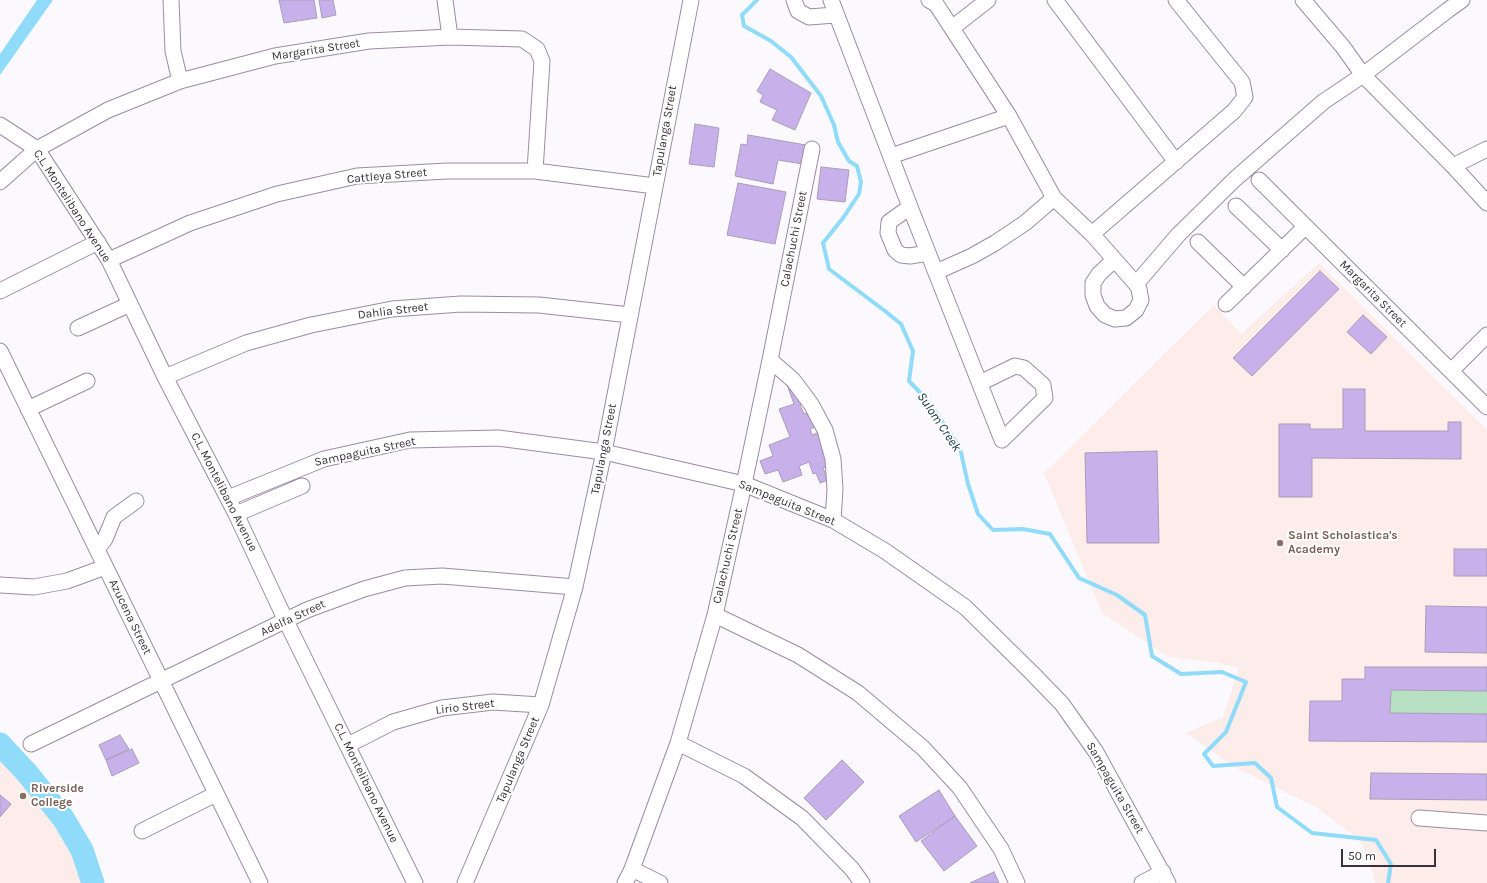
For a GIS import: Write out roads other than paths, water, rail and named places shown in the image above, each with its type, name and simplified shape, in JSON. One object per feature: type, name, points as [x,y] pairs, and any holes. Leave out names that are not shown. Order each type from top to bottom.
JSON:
[{"type":"street","points":[[171,0],[172,51],[180,81]]},
{"type":"street","points":[[445,0],[450,37]]},
{"type":"street","name":"Tapulanga Street","points":[[465,883],[542,705],[575,587],[604,452],[691,0]]},
{"type":"street","points":[[794,0],[798,11],[809,17],[836,15]]},
{"type":"street","points":[[831,0],[890,156],[1002,440],[1045,398],[1043,385],[1024,368],[1015,366],[980,383]]},
{"type":"street","points":[[929,0],[936,4],[1009,116],[1054,198],[1092,234],[1136,284],[1139,289],[1141,300],[1136,310],[1126,318],[1115,319],[1105,315],[1097,306],[1093,295],[1093,283],[1099,274],[1114,260]]},
{"type":"street","points":[[952,28],[988,0]]},
{"type":"street","points":[[1055,0],[1176,162]]},
{"type":"street","points":[[1092,234],[1234,111],[1245,97],[1242,82],[1176,0]]},
{"type":"street","points":[[1303,0],[1343,47],[1363,75],[1453,166],[1487,203]]},
{"type":"street","points":[[1136,284],[1178,235],[1235,178],[1323,102],[1363,75],[1444,5],[1462,0]]},
{"type":"street","name":"Margarita Street","points":[[0,182],[37,149],[108,110],[180,81],[275,56],[369,41],[450,37],[522,39],[537,49],[542,61],[535,171]]},
{"type":"street","points":[[890,156],[1009,116]]},
{"type":"street","name":"C.L. Montelibano Avenue","points":[[0,125],[37,149],[109,260],[165,377],[236,514],[286,621],[415,883]]},
{"type":"street","name":"Calachuchi Street","points":[[625,883],[632,869],[678,743],[715,615],[770,360],[812,148]]},
{"type":"street","points":[[1453,166],[1487,149]]},
{"type":"street","name":"Cattleya Street","points":[[109,260],[190,223],[276,194],[357,176],[447,171],[535,171],[655,186]]},
{"type":"street","name":"Margarita Street","points":[[1259,180],[1487,407]]},
{"type":"street","points":[[936,272],[972,256],[995,243],[1025,223],[1054,198]]},
{"type":"street","points":[[1236,206],[1282,250]]},
{"type":"street","points":[[910,207],[890,222],[888,233],[895,250],[901,255],[910,256],[928,253]]},
{"type":"street","points":[[1226,304],[1305,227]]},
{"type":"street","points":[[0,291],[98,242]]},
{"type":"street","points":[[1198,242],[1244,287]]},
{"type":"street","points":[[78,328],[130,304]]},
{"type":"street","name":"Dahlia Street","points":[[165,377],[246,343],[311,325],[392,309],[461,304],[539,305],[630,315]]},
{"type":"street","points":[[1451,371],[1487,335]]},
{"type":"street","name":"Azucena Street","points":[[1,354],[260,883]]},
{"type":"street","points":[[770,360],[793,380],[811,404],[825,430],[833,459],[835,489],[833,520]]},
{"type":"street","points":[[28,409],[87,381]]},
{"type":"street","name":"Sampaguita Street","points":[[228,498],[324,459],[410,440],[498,438],[604,452],[744,484],[833,520],[885,551],[965,607],[1062,704],[1096,752],[1166,878]]},
{"type":"street","points":[[236,514],[302,486]]},
{"type":"street","points":[[97,550],[105,539],[114,517],[136,501]]},
{"type":"street","points":[[0,585],[34,587],[67,581],[105,567]]},
{"type":"street","name":"Adelfa Street","points":[[31,744],[307,610],[364,588],[405,578],[442,576],[575,587]]},
{"type":"street","points":[[715,615],[798,655],[858,693],[923,748],[960,788],[1001,850],[1017,883]]},
{"type":"street","name":"Lirio Street","points":[[348,745],[393,722],[442,708],[493,702],[542,705]]},
{"type":"street","points":[[678,743],[744,776],[802,818],[852,869],[862,883]]},
{"type":"street","points":[[142,831],[216,794]]},
{"type":"street","points":[[1419,818],[1487,823]]},
{"type":"street","points":[[632,869],[660,883]]},
{"type":"street","points":[[1142,883],[1166,878]]},
{"type":"water","points":[[37,0],[53,0],[0,75],[0,54]]},
{"type":"waterway","name":"Sulom Creek","points":[[757,0],[742,15],[744,26],[771,41],[791,57],[821,96],[834,125],[838,142],[849,161],[857,166],[861,182],[859,194],[843,218],[823,243],[829,269],[901,324],[913,351],[909,381],[928,401],[960,448],[968,484],[978,514],[993,530],[1023,529],[1050,534],[1079,578],[1117,595],[1145,615],[1152,656],[1181,674],[1222,672],[1246,682],[1226,732],[1204,754],[1213,766],[1255,763],[1271,778],[1277,807],[1312,833],[1376,840],[1391,864],[1388,883]]},
{"type":"waterway","points":[[0,744],[27,773],[63,818],[82,850],[93,883]]},
{"type":"place","name":"Saint Scholastica's Academy","points":[[1280,543]]},
{"type":"place","name":"Riverside College","points":[[23,796]]}]
